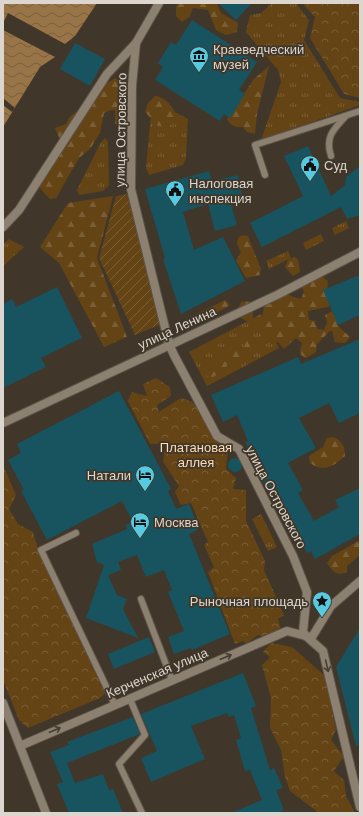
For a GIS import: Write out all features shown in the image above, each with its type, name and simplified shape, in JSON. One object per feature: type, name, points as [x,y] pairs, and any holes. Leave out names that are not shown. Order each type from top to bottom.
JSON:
[{"type":"street","points":[[3,227],[20,210],[107,74],[136,42],[159,3]]},
{"type":"street","name":"улица Островского","points":[[136,42],[132,86],[131,189],[169,344],[217,436],[239,449],[293,556],[307,592],[302,632],[306,636]]},
{"type":"street","name":"улица Ленина","points":[[3,423],[276,295],[360,252]]},
{"type":"street","points":[[306,636],[312,637],[331,606],[360,581]]},
{"type":"street","name":"Керченская улица","points":[[20,746],[287,631],[306,636]]},
{"type":"street","points":[[306,636],[323,651],[357,784],[360,807]]},
{"type":"street","points":[[3,703],[46,813]]},
{"type":"lane","points":[[265,175],[255,146],[360,111]]},
{"type":"lane","points":[[331,156],[327,145],[329,137],[346,115]]},
{"type":"lane","points":[[76,533],[41,550],[115,705]]},
{"type":"lane","points":[[140,600],[172,680]]},
{"type":"lane","points":[[130,698],[145,735],[119,764],[142,813]]},
{"type":"green space","points":[[179,3],[219,3],[217,4],[221,13],[238,23],[237,32],[226,35],[216,30],[208,10],[193,8],[189,17],[182,22],[176,16],[176,6]]},
{"type":"green space","points":[[272,3],[298,3],[298,6],[309,20],[304,40],[340,98],[360,102],[360,105],[261,140],[281,82],[278,70],[246,32],[250,15],[261,13]]},
{"type":"green space","points":[[302,3],[360,3],[360,98],[344,94],[310,38],[315,17]]},
{"type":"green space","points":[[269,66],[257,114],[255,134],[247,132],[243,127],[233,126],[227,119],[254,79]]},
{"type":"green space","points":[[115,78],[125,84],[125,92],[121,108],[122,121],[120,127],[115,123],[115,110],[104,113],[100,133],[90,149],[79,158],[56,198],[50,199],[40,188],[35,174],[46,169],[60,140],[55,128],[66,124],[71,116],[83,106],[93,90]]},
{"type":"green space","points":[[155,96],[167,101],[170,104],[175,112],[177,121],[167,127],[158,126],[145,112],[148,103]]},
{"type":"green space","points":[[158,103],[188,119],[186,158],[183,165],[149,175],[146,168],[151,114]]},
{"type":"green space","points":[[105,138],[108,142],[109,185],[103,191],[79,195],[77,190],[101,142]]},
{"type":"green space","points":[[127,194],[161,324],[135,335],[99,258],[116,196]]},
{"type":"green space","points":[[113,196],[97,258],[127,337],[104,347],[59,263],[40,247],[68,203]]},
{"type":"green space","points":[[346,221],[349,228],[335,235],[332,228]]},
{"type":"green space","points":[[321,234],[324,241],[306,250],[303,243]]},
{"type":"green space","points":[[242,235],[248,236],[261,269],[260,275],[246,278],[236,261],[241,252],[237,244],[238,238]]},
{"type":"green space","points":[[9,239],[24,247],[3,266],[3,245]]},
{"type":"green space","points":[[288,251],[291,258],[269,269],[266,261]]},
{"type":"green space","points":[[294,257],[298,259],[300,272],[293,276],[285,267],[288,260]]},
{"type":"green space","points":[[311,272],[316,272],[328,281],[327,294],[332,303],[328,307],[308,311],[309,320],[316,321],[315,324],[318,329],[324,330],[327,322],[325,315],[332,311],[337,314],[339,320],[337,325],[350,337],[345,343],[335,342],[332,331],[330,331],[317,344],[316,352],[306,358],[301,355],[300,350],[302,343],[296,338],[284,349],[278,342],[275,343],[259,335],[266,295],[280,288],[291,296],[301,299],[304,292],[302,287]]},
{"type":"green space","points":[[225,300],[230,305],[192,327],[187,328],[184,323],[187,320]]},
{"type":"green space","points":[[249,301],[252,307],[253,318],[249,322],[239,317],[237,311],[241,302]]},
{"type":"green space","points":[[261,314],[279,348],[207,386],[189,352]]},
{"type":"green space","points":[[245,337],[251,337],[251,350],[248,357],[233,361],[211,378],[206,375],[205,370],[214,361],[218,361],[223,352],[231,352],[235,345],[243,349]]},
{"type":"green space","name":"Платановая аллея","points":[[156,378],[170,387],[171,396],[157,405],[159,412],[181,398],[192,402],[217,429],[228,446],[226,469],[236,478],[233,489],[246,490],[246,521],[265,561],[264,570],[284,615],[278,619],[281,629],[264,636],[258,635],[246,644],[243,641],[235,644],[208,572],[214,567],[204,545],[208,542],[191,503],[181,505],[175,492],[179,486],[163,462],[166,443],[150,444],[128,401],[132,392],[147,396],[143,384]]},
{"type":"green space","points":[[334,437],[343,445],[345,456],[337,463],[324,468],[320,468],[310,463],[309,456],[323,447],[327,438]]},
{"type":"green space","points":[[3,465],[16,495],[9,509],[18,524],[33,532],[40,555],[105,693],[100,698],[28,728],[19,720],[3,680]]},
{"type":"green space","points":[[261,514],[277,547],[268,551],[252,519]]},
{"type":"green space","points":[[360,540],[360,555],[347,566],[347,572],[340,574],[333,571],[327,563],[332,556]]},
{"type":"green space","points":[[271,643],[292,647],[325,676],[336,730],[331,740],[344,756],[334,771],[344,780],[346,796],[355,813],[319,813],[290,791],[285,777],[281,750],[270,728],[271,698],[262,665],[270,657],[263,652]]},
{"type":"water","points":[[3,3],[97,3],[75,36],[65,44],[55,57],[40,67],[3,127]]},
{"type":"pier","points":[[8,13],[67,45],[57,58],[3,30],[3,23]]},
{"type":"pier","points":[[3,98],[15,108],[12,112],[3,105]]},
{"type":"building","points":[[218,3],[252,3],[236,20]]},
{"type":"building","points":[[192,20],[257,62],[239,90],[245,94],[230,118],[224,114],[220,121],[155,80],[163,67],[158,63],[171,42],[176,45]]},
{"type":"building","points":[[75,43],[105,59],[90,86],[60,69]]},
{"type":"building","name":"Суд","points":[[308,146],[331,196],[345,185],[346,177],[360,166],[360,215],[347,219],[341,207],[262,247],[250,223],[303,196],[284,156]]},
{"type":"building","points":[[209,171],[212,181],[238,175],[242,195],[229,198],[237,225],[215,231],[208,204],[183,212],[194,250],[223,237],[245,281],[181,314],[163,259],[165,258],[145,189]]},
{"type":"building","points":[[360,275],[360,315],[338,325],[323,290]]},
{"type":"building","points":[[57,287],[82,338],[41,358],[46,367],[3,388],[3,304],[12,299],[16,307]]},
{"type":"building","points":[[360,339],[360,413],[339,423],[329,403],[299,418],[316,448],[288,463],[303,490],[298,493],[314,521],[339,507],[335,500],[360,488],[360,534],[315,559],[311,551],[307,553],[278,500],[274,502],[250,457],[253,457],[245,442],[248,441],[237,415],[223,422],[211,395],[298,357],[301,364]]},
{"type":"building","points":[[119,391],[171,489],[168,491],[176,509],[189,504],[199,529],[189,534],[230,634],[192,650],[191,648],[174,654],[168,637],[184,631],[168,592],[172,590],[164,570],[146,577],[137,555],[118,562],[121,570],[108,575],[117,595],[127,599],[123,609],[138,638],[86,618],[104,565],[97,562],[92,544],[127,529],[126,525],[133,522],[122,501],[47,540],[21,491],[24,490],[8,460],[21,453],[17,444]]},
{"type":"building","points":[[235,458],[240,460],[242,465],[240,470],[235,472],[230,470],[228,465],[230,460]]},
{"type":"building","points":[[360,628],[360,745],[356,746],[336,667]]},
{"type":"building","points":[[149,637],[155,652],[114,669],[108,654]]},
{"type":"building","points":[[243,673],[256,706],[251,708],[270,770],[274,768],[283,788],[276,790],[284,810],[277,813],[231,813],[262,800],[250,770],[245,771],[236,740],[241,738],[234,715],[229,717],[227,713],[191,726],[205,759],[151,782],[141,758],[157,751],[141,714]]},
{"type":"building","points":[[133,717],[140,734],[67,763],[75,783],[103,774],[109,790],[113,789],[123,813],[69,813],[57,784],[63,782],[50,752],[69,745],[67,742]]},
{"type":"place","name":"Краеведческий музей","points":[[199,73]]},
{"type":"place","name":"Суд","points":[[310,182]]},
{"type":"place","name":"Налоговая инспекция","points":[[175,207]]},
{"type":"place","name":"Натали","points":[[145,492]]},
{"type":"place","name":"Москва","points":[[140,539]]},
{"type":"place","name":"Рыночная площадь","points":[[322,618]]}]
